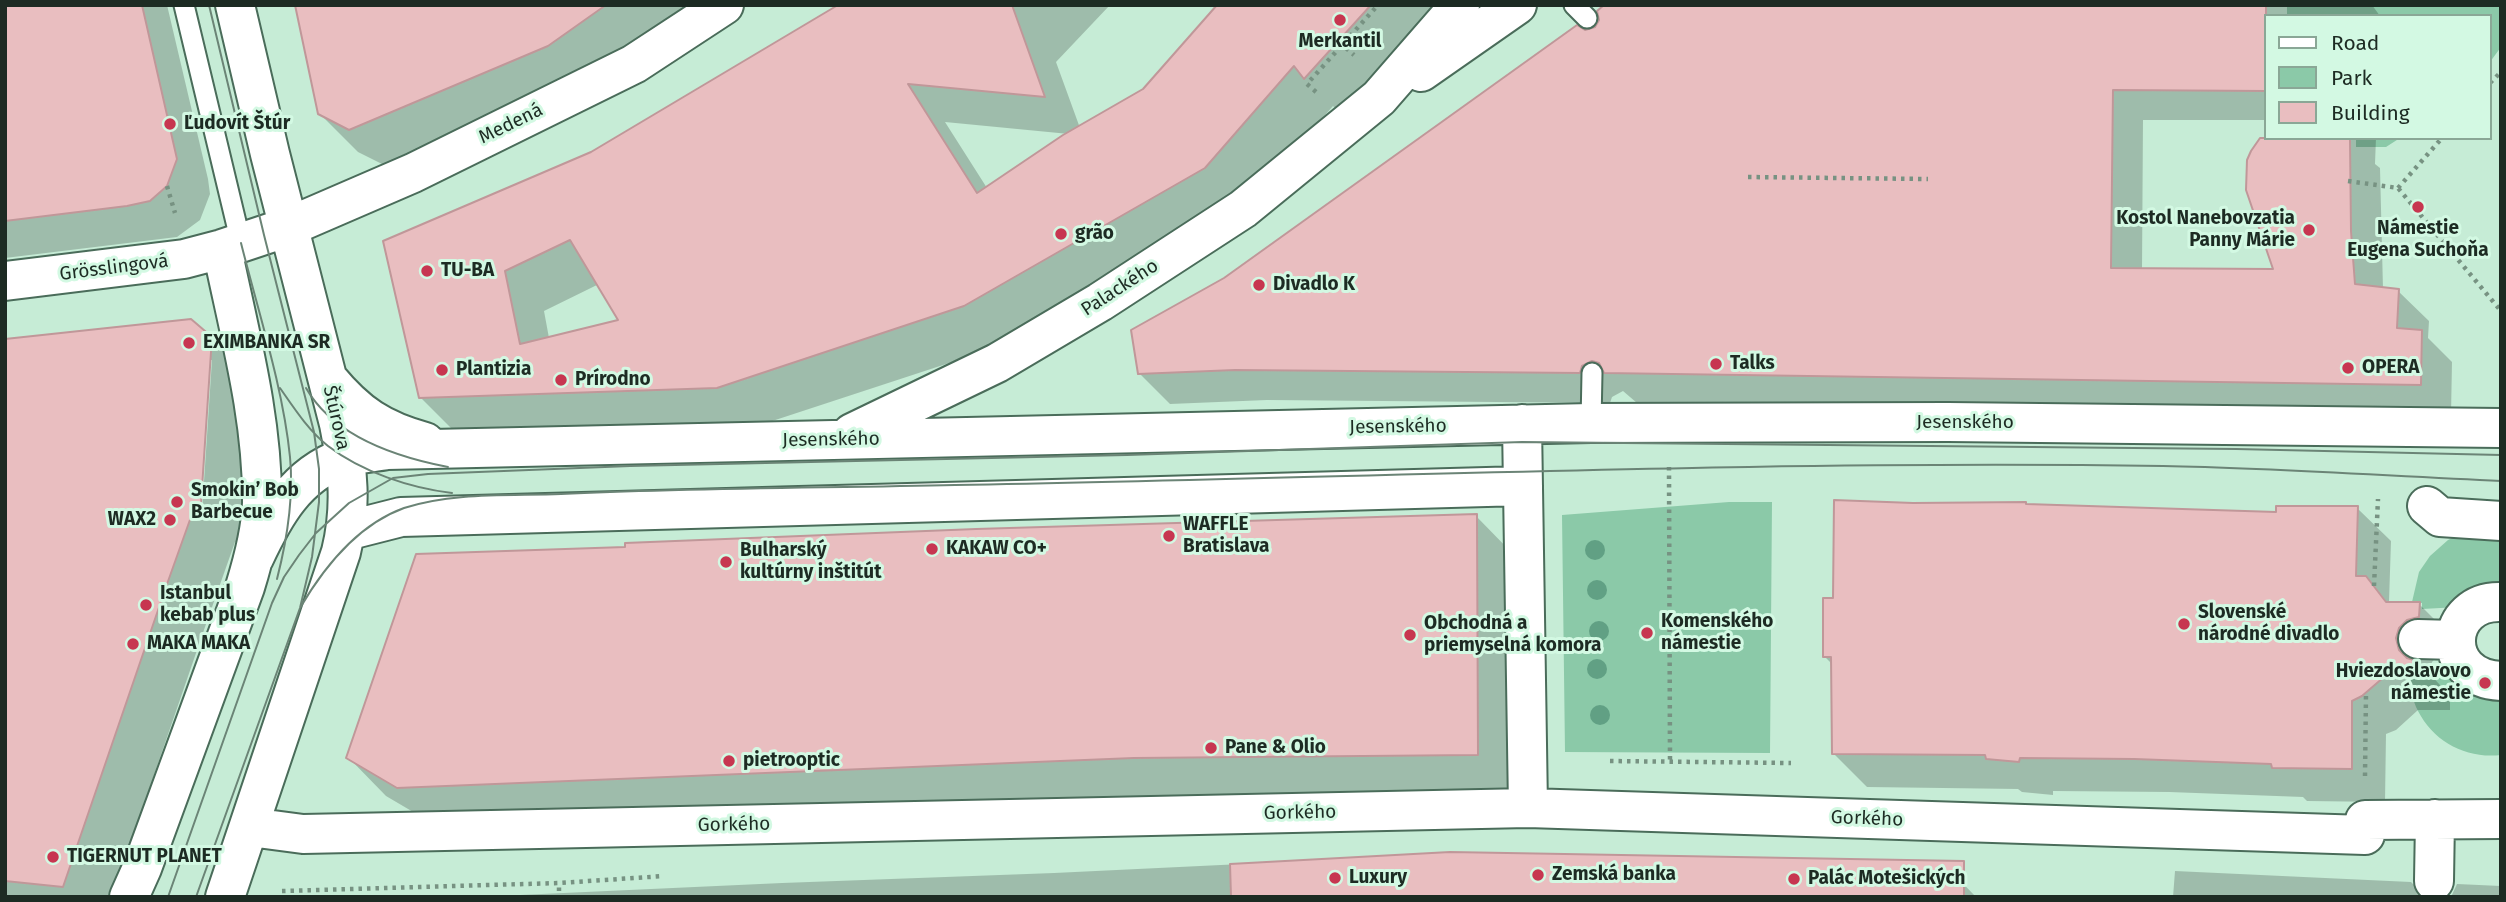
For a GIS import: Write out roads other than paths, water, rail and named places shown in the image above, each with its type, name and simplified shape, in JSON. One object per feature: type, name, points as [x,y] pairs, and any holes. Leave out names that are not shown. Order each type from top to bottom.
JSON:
[{"type":"street","name":"Štúrova","points":[[225,897],[341,552],[349,503],[345,457],[327,378],[235,5]]},
{"type":"street","name":"Medená","points":[[232,246],[288,227],[413,173],[634,64],[724,5]]},
{"type":"street","name":"Palackého","points":[[1379,98],[1460,5]]},
{"type":"street","name":"Palackého","points":[[838,439],[997,363],[1100,302],[1242,209],[1379,98],[1517,5]]},
{"type":"street","name":"Grösslingová","points":[[5,281],[184,259],[232,246]]},
{"type":"street","points":[[129,897],[142,868],[254,558],[262,506],[261,454],[232,246]]},
{"type":"street","name":"Jesenského","points":[[327,378],[358,412],[381,427],[447,448]]},
{"type":"street","name":"Jesenského","points":[[254,558],[271,521],[290,493],[318,469],[345,457],[387,450],[1522,424],[1948,422],[2350,413],[2501,428]]},
{"type":"street","points":[[1522,424],[1528,808]]},
{"type":"street","points":[[346,531],[401,517],[1523,486]]},
{"type":"street","points":[[2427,506],[2440,517],[2501,521]]},
{"type":"street","points":[[2501,602],[2488,601],[2472,609],[2460,622],[2455,640],[2459,658],[2470,672],[2486,680],[2501,681]]},
{"type":"street","points":[[2418,639],[2455,640]]},
{"type":"street","name":"Gorkého","points":[[250,827],[303,834],[1528,808],[2359,829],[2435,819]]},
{"type":"street","points":[[2434,881],[2435,819],[2501,819]]},
{"type":"lane","points":[[184,5],[232,246]]},
{"type":"lane","points":[[1591,423],[1592,373]]},
{"type":"tram line","points":[[196,897],[300,608],[312,557],[319,502],[319,469],[314,432],[209,5]]},
{"type":"tram line","points":[[241,243],[276,376],[290,457],[289,519],[277,579]]},
{"type":"tram line","points":[[280,388],[314,433],[341,455],[387,477],[452,493]]},
{"type":"tram line","points":[[306,388],[318,405],[350,432],[388,451],[448,467]]},
{"type":"tram line","points":[[168,897],[272,603],[284,577],[316,533],[349,503],[393,478],[428,474],[630,466],[1127,455],[1522,442],[2236,449],[2501,455]]},
{"type":"tram line","points":[[300,608],[343,549],[387,515],[442,499],[482,496],[1861,465],[2205,467],[2501,481]]},
{"type":"place","name":"Merkantil","points":[[1340,20]]},
{"type":"place","name":"Ľudovít Štúr","points":[[170,124]]},
{"type":"place","name":"Námestie Eugena Suchoňa","points":[[2418,207]]},
{"type":"place","name":"Kostol Nanebovzatia Panny Márie","points":[[2309,230]]},
{"type":"place","name":"grão","points":[[1061,234]]},
{"type":"place","name":"TU-BA","points":[[427,271]]},
{"type":"place","name":"Divadlo K","points":[[1259,285]]},
{"type":"place","name":"EXIMBANKA SR","points":[[189,343]]},
{"type":"place","name":"Talks","points":[[1716,364]]},
{"type":"place","name":"OPERA","points":[[2348,368]]},
{"type":"place","name":"Plantizia","points":[[442,370]]},
{"type":"place","name":"Prírodno","points":[[561,380]]},
{"type":"place","name":"Smokin’ Bob Barbecue","points":[[177,502]]},
{"type":"place","name":"WAX2","points":[[170,520]]},
{"type":"place","name":"WAFFLE Bratislava","points":[[1169,536]]},
{"type":"place","name":"KAKAW CO+","points":[[932,549]]},
{"type":"place","name":"Bulharský kultúrny inštitút","points":[[726,562]]},
{"type":"place","name":"Istanbul kebab plus","points":[[146,605]]},
{"type":"place","name":"Slovenské národné divadlo","points":[[2184,624]]},
{"type":"place","name":"Komenského námestie","points":[[1647,633]]},
{"type":"place","name":"Obchodná a priemyselná komora","points":[[1410,635]]},
{"type":"place","name":"MAKA MAKA","points":[[133,644]]},
{"type":"place","name":"Hviezdoslavovo námestie","points":[[2485,683]]},
{"type":"place","name":"Pane & Olio","points":[[1211,748]]},
{"type":"place","name":"pietrooptic","points":[[729,761]]},
{"type":"place","name":"TIGERNUT PLANET","points":[[53,857]]},
{"type":"place","name":"Zemská banka","points":[[1538,875]]},
{"type":"place","name":"Luxury","points":[[1335,878]]},
{"type":"place","name":"Palác Motešických","points":[[1794,879]]}]
